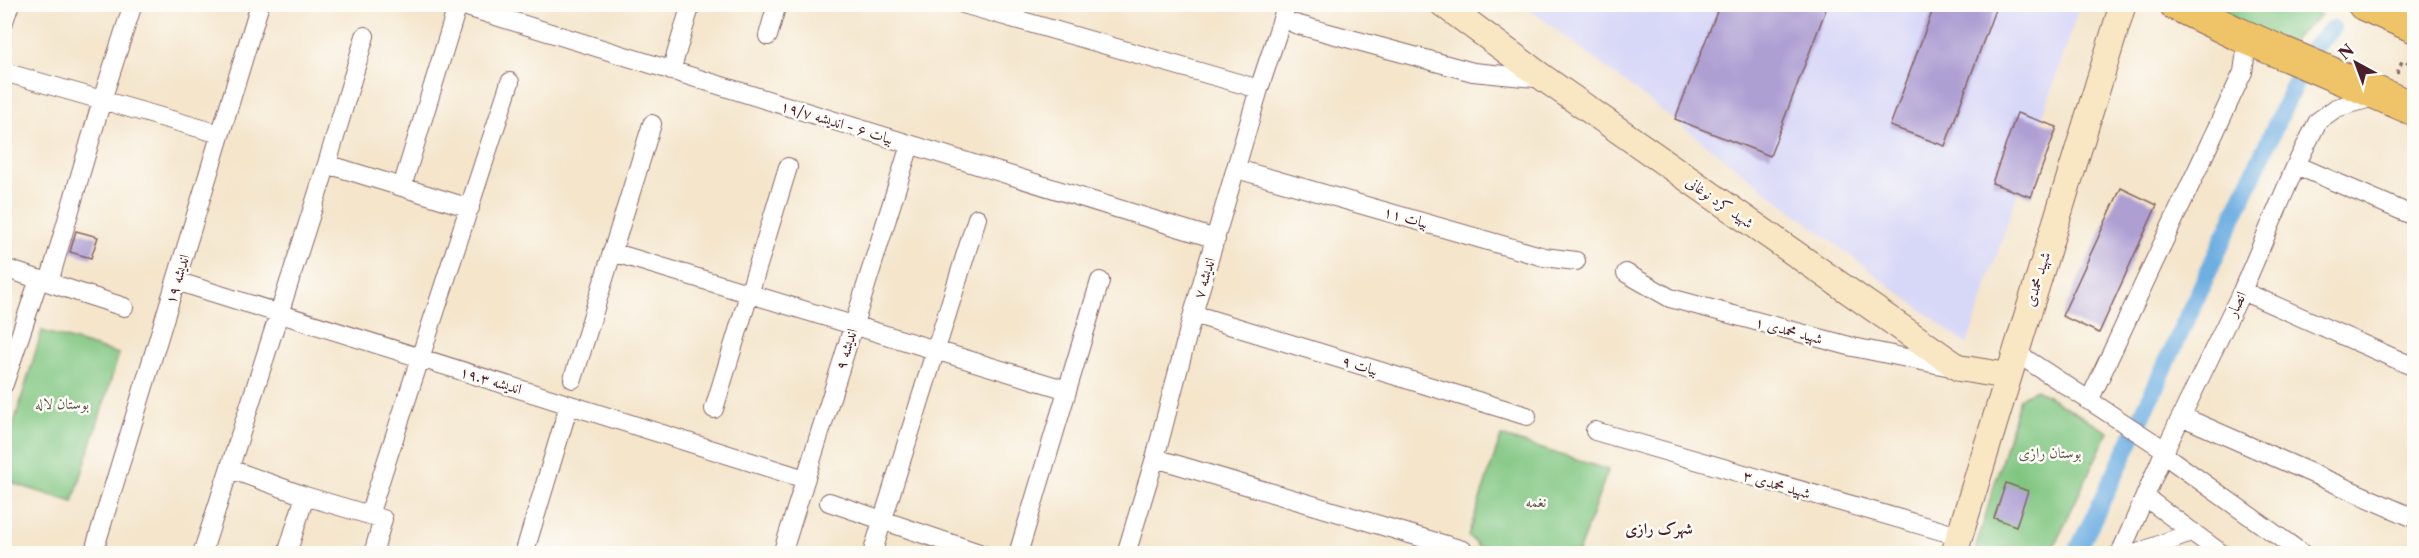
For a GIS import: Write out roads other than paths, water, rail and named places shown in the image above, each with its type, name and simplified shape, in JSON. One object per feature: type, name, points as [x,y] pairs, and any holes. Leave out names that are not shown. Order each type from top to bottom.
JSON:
[{"type":"highway","points":[[2176,4],[2236,33],[2401,104]]},
{"type":"highway","points":[[2364,4],[2415,26]]},
{"type":"street","points":[[4,21],[10,4]]},
{"type":"street","points":[[4,384],[44,281],[133,4]]},
{"type":"street","name":"اندیشه ۱۹","points":[[93,554],[260,4]]},
{"type":"street","points":[[671,70],[691,4]]},
{"type":"street","points":[[768,36],[777,4]]},
{"type":"street","points":[[963,4],[1259,89]]},
{"type":"street","name":"اندیشه ۷","points":[[1126,554],[1155,458],[1193,314],[1259,89],[1287,4]]},
{"type":"street","name":"شهید کرد نوغانی","points":[[1443,4],[1545,79],[1959,368],[2011,364]]},
{"type":"street","name":"شهید محمدی","points":[[1957,545],[2123,4]]},
{"type":"street","points":[[402,187],[458,5]]},
{"type":"street","name":"بیات ۶ - اندیشه ۱۹/۷","points":[[458,5],[1216,240]]},
{"type":"street","points":[[1295,24],[1473,72],[1545,79]]},
{"type":"street","points":[[2089,402],[2243,72],[2246,51],[2236,33]]},
{"type":"street","points":[[202,554],[366,36]]},
{"type":"street","points":[[4,72],[220,134]]},
{"type":"street","points":[[369,515],[510,82]]},
{"type":"street","name":"انصار","points":[[2120,554],[2164,452],[2242,291],[2296,165],[2318,121],[2336,108],[2367,99],[2401,104]]},
{"type":"street","points":[[573,379],[652,124]]},
{"type":"street","name":"اندیشه ۹","points":[[782,554],[910,145]]},
{"type":"street","points":[[327,164],[470,208]]},
{"type":"street","points":[[2296,165],[2415,216]]},
{"type":"street","points":[[714,409],[788,168]]},
{"type":"street","name":"بیات ۱۱","points":[[1237,169],[1544,257],[1576,261]]},
{"type":"street","points":[[872,554],[977,218]]},
{"type":"street","points":[[612,252],[1067,390]]},
{"type":"street","points":[[4,268],[124,307]]},
{"type":"street","name":"شهید محمدی ۱","points":[[1626,273],[1670,298],[1853,347],[1959,368]]},
{"type":"street","points":[[1022,553],[1100,281]]},
{"type":"street","name":"اندیشه ۱۹.۳","points":[[176,282],[805,479]]},
{"type":"street","points":[[2242,291],[2415,367]]},
{"type":"street","name":"بیات ۹","points":[[1193,314],[1527,416]]},
{"type":"street","points":[[2011,364],[2089,402],[2147,439],[2303,554]]},
{"type":"street","points":[[524,554],[569,405]]},
{"type":"street","points":[[2182,417],[2415,518]]},
{"type":"street","name":"شهید محمدی ۳","points":[[1595,431],[1957,545]]},
{"type":"street","points":[[1155,458],[1463,550]]},
{"type":"street","points":[[230,469],[305,496],[383,519],[374,554]]},
{"type":"street","points":[[287,554],[305,496]]},
{"type":"street","points":[[2145,497],[2222,554]]},
{"type":"street","points":[[829,502],[982,554]]},
{"type":"street","points":[[2135,554],[2193,532]]},
{"type":"waterway","points":[[2310,51],[2332,29]]},
{"type":"waterway","points":[[2076,554],[2125,453],[2296,81]]},
{"type":"district","name":"شهرک رازی","points":[[1659,528]]},
{"type":"park label","name":"بوستان لاله","points":[[62,403]]},
{"type":"park label","name":"بوستان رازی","points":[[2050,452]]},
{"type":"park label","name":"نغمه","points":[[1536,501]]}]
